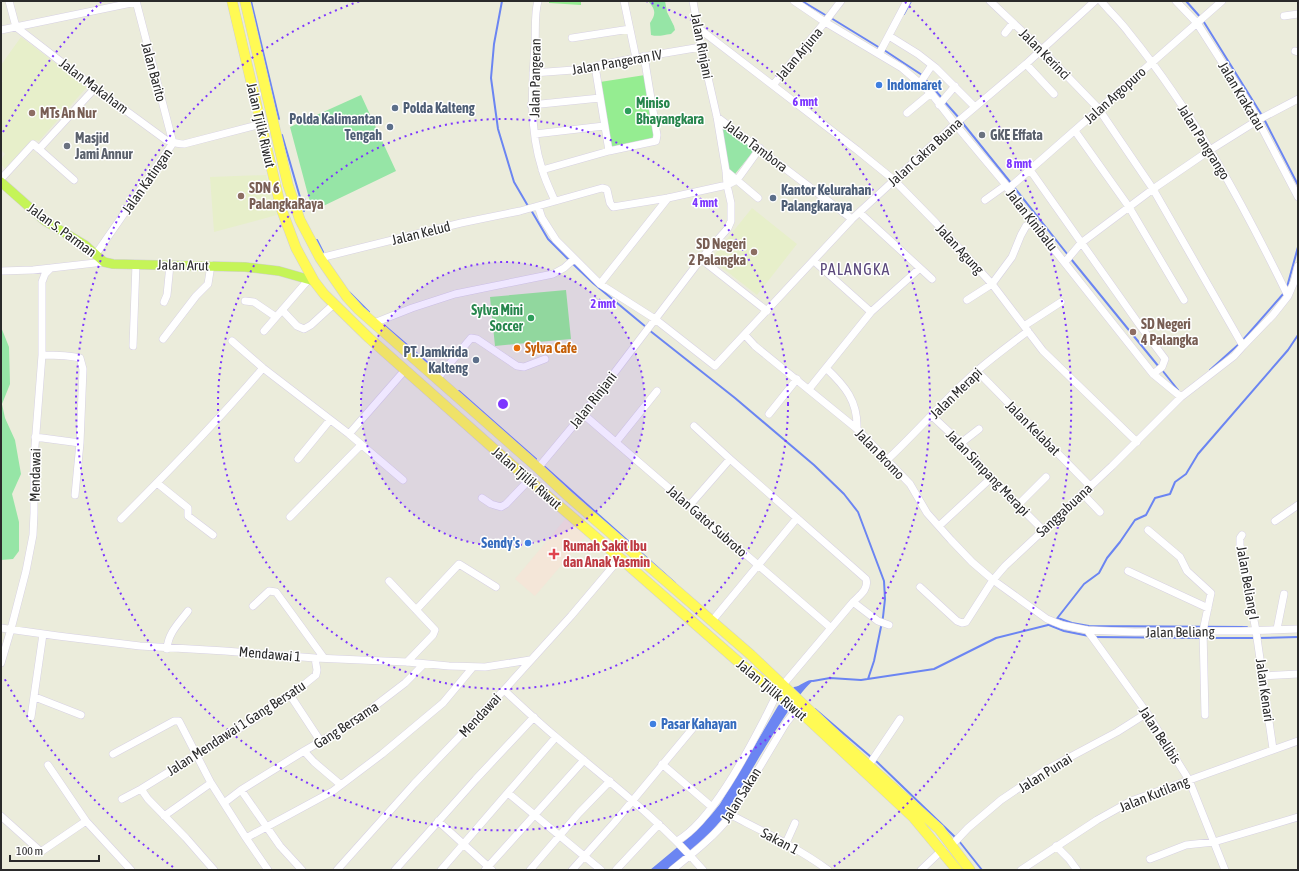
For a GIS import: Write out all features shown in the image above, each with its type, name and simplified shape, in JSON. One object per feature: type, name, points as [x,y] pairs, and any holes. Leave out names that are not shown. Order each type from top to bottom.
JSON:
[{"type":"highway","name":"Jalan Tjilik Riwut","points":[[232,1],[281,208],[296,248],[311,280],[334,304],[405,370],[529,480],[742,665],[784,692]]},
{"type":"highway","name":"Jalan Tjilik Riwut","points":[[245,1],[288,185],[300,220],[320,258],[351,301],[569,497],[751,655],[796,705],[844,749],[913,817],[958,870]]},
{"type":"highway","points":[[296,248],[310,241]]},
{"type":"highway","points":[[311,280],[325,278],[331,275]]},
{"type":"highway","points":[[455,415],[464,403]]},
{"type":"highway","name":"Jalan Tjilik Riwut","points":[[844,749],[869,765],[939,829],[970,870]]},
{"type":"main road","name":"Jalan S. Parman","points":[[1,180],[45,221],[85,245],[104,262]]},
{"type":"main road","name":"Jalan Arut","points":[[104,262],[113,264],[245,266],[279,271],[311,280]]},
{"type":"street","points":[[10,1],[16,27]]},
{"type":"street","name":"Jalan Pangeran","points":[[538,1],[536,10],[531,105],[542,170],[555,201]]},
{"type":"street","points":[[624,1],[636,58]]},
{"type":"street","name":"Jalan Rinjani","points":[[538,468],[583,414],[701,260],[724,233],[731,221],[731,203],[717,117],[701,47],[693,1]]},
{"type":"street","name":"Jalan Kinibalu","points":[[794,1],[825,22],[902,68],[931,93],[939,105],[1007,187],[1033,223],[1153,374],[1181,397]]},
{"type":"street","points":[[879,54],[907,1]]},
{"type":"street","name":"Jalan Kerinci","points":[[990,1],[1042,50],[1098,108]]},
{"type":"street","name":"Jalan Cakra Buana","points":[[653,322],[715,366],[852,219],[955,124],[1042,50],[1095,1]]},
{"type":"street","name":"Jalan Pangrango","points":[[1101,1],[1129,32],[1151,62],[1221,167],[1264,246],[1288,296]]},
{"type":"street","name":"Jalan Krakatau","points":[[1176,1],[1197,23],[1258,120],[1298,197]]},
{"type":"street","name":"Jalan Argopuro","points":[[985,200],[1007,187],[1030,170],[1098,108],[1222,1]]},
{"type":"street","points":[[1,30],[136,2]]},
{"type":"street","name":"Jalan Barito","points":[[136,2],[173,143]]},
{"type":"street","name":"Jalan Arjuna","points":[[772,85],[825,22],[839,2]]},
{"type":"street","points":[[1284,16],[1298,14]]},
{"type":"street","points":[[1004,33],[1014,23]]},
{"type":"street","name":"Jalan Makaham","points":[[16,27],[95,88],[166,140],[173,143]]},
{"type":"street","name":"Jalan Agung","points":[[698,27],[894,180],[992,284],[1043,351],[1137,442]]},
{"type":"street","points":[[572,38],[630,29]]},
{"type":"street","points":[[889,36],[918,54],[932,65],[975,107]]},
{"type":"street","name":"Jalan Pangeran IV","points":[[533,73],[587,69],[644,56],[701,47]]},
{"type":"street","points":[[542,170],[609,152],[654,143],[657,139],[644,56]]},
{"type":"street","points":[[1026,64],[1054,94]]},
{"type":"street","points":[[920,83],[932,65]]},
{"type":"street","points":[[595,66],[609,152]]},
{"type":"street","points":[[939,105],[955,86]]},
{"type":"street","points":[[40,149],[95,88]]},
{"type":"street","points":[[907,113],[931,93]]},
{"type":"street","points":[[531,105],[600,98]]},
{"type":"street","points":[[1065,262],[1082,243],[1153,189],[1210,150],[1258,120],[1298,99]]},
{"type":"street","points":[[1098,108],[1153,189],[1243,346]]},
{"type":"street","name":"Jalan Tambora","points":[[717,117],[852,219]]},
{"type":"street","name":"Jalan Katingan","points":[[96,254],[173,143],[184,144],[261,124]]},
{"type":"street","points":[[535,134],[604,126]]},
{"type":"street","points":[[1074,131],[1129,207],[1184,300]]},
{"type":"street","points":[[1,180],[33,144],[74,180]]},
{"type":"street","points":[[653,322],[571,262],[535,207],[602,188],[607,190],[610,203],[613,207],[668,198],[727,185],[737,180],[760,148]]},
{"type":"street","points":[[1030,170],[1140,328],[1165,359],[1162,367],[1153,374]]},
{"type":"street","points":[[726,171],[758,198]]},
{"type":"street","points":[[600,284],[668,198]]},
{"type":"street","name":"Jalan Kelud","points":[[320,258],[461,223],[535,207]]},
{"type":"street","points":[[860,213],[932,279]]},
{"type":"street","points":[[967,300],[992,284],[1012,257],[1026,226],[1033,223]]},
{"type":"street","points":[[701,260],[767,311]]},
{"type":"street","points":[[814,261],[871,312]]},
{"type":"street","name":"Jalan Arut","points":[[1,271],[33,270],[104,262]]},
{"type":"street","points":[[374,323],[412,308],[455,294],[553,274],[571,262]]},
{"type":"street","points":[[133,346],[136,264]]},
{"type":"street","points":[[164,302],[167,295],[170,265]]},
{"type":"street","points":[[162,339],[196,296],[208,284],[211,265]]},
{"type":"street","points":[[1137,442],[1181,397],[1234,356],[1273,315],[1288,296],[1296,282],[1298,266]]},
{"type":"street","name":"Mendawai","points":[[1,663],[12,629],[33,535],[36,438],[42,355],[42,282],[45,274],[51,268]]},
{"type":"street","points":[[808,389],[871,312],[920,268]]},
{"type":"street","points":[[264,331],[311,280]]},
{"type":"street","points":[[245,301],[254,302],[276,317]]},
{"type":"street","name":"Jalan Merapi","points":[[887,460],[977,371],[1026,329],[1061,302]]},
{"type":"street","points":[[282,310],[297,326],[304,329],[311,325],[334,304]]},
{"type":"street","name":"Jalan Bromo","points":[[745,335],[755,346],[857,429],[910,484],[927,513],[972,562],[993,580],[1048,619],[1062,625]]},
{"type":"street","points":[[437,379],[471,338],[477,339],[517,366],[524,367],[545,359]]},
{"type":"street","points":[[232,341],[263,368],[349,434],[403,480]]},
{"type":"street","points":[[42,355],[78,357],[82,360],[83,369],[80,443],[75,496]]},
{"type":"street","points":[[121,518],[224,413],[263,368]]},
{"type":"street","points":[[826,368],[847,391],[857,417],[857,429]]},
{"type":"street","points":[[349,434],[405,370]]},
{"type":"street","name":"Jalan Kelabat","points":[[977,371],[1090,486]]},
{"type":"street","points":[[769,414],[797,379]]},
{"type":"street","points":[[616,442],[657,391]]},
{"type":"street","name":"Jalan Gatot Subroto","points":[[583,414],[652,472],[830,628]]},
{"type":"street","name":"Jalan Simpang Merapi","points":[[932,416],[961,443],[991,478],[1019,504],[1043,530]]},
{"type":"street","points":[[298,459],[330,420]]},
{"type":"street","points":[[679,843],[712,807],[784,692],[830,628],[866,589],[867,584],[866,578],[694,426]]},
{"type":"street","points":[[961,443],[979,429]]},
{"type":"street","points":[[36,438],[80,443]]},
{"type":"street","name":"Sanggabuana","points":[[920,588],[957,621],[962,623],[966,622],[993,580],[1005,566],[1137,442]]},
{"type":"street","points":[[290,517],[361,445]]},
{"type":"street","points":[[689,506],[730,459]]},
{"type":"street","points":[[1019,504],[1046,477]]},
{"type":"street","points":[[939,526],[991,478]]},
{"type":"street","points":[[482,498],[491,504],[501,507],[506,504],[529,480]]},
{"type":"street","points":[[157,483],[188,508],[188,516],[213,535]]},
{"type":"street","points":[[1082,493],[1100,512]]},
{"type":"street","points":[[1275,521],[1298,505]]},
{"type":"street","points":[[712,621],[797,518]]},
{"type":"street","points":[[1148,530],[1180,557],[1187,571],[1210,592],[1211,595],[1203,631],[1205,715]]},
{"type":"street","name":"Jalan Beliang I","points":[[1242,535],[1240,539],[1240,549],[1256,631]]},
{"type":"street","name":"Mendawai","points":[[337,870],[414,784],[504,690],[571,616],[620,558]]},
{"type":"street","points":[[416,610],[459,564],[496,587]]},
{"type":"street","points":[[1128,570],[1208,608]]},
{"type":"street","points":[[389,581],[435,631],[434,635],[407,662]]},
{"type":"street","points":[[253,606],[269,591],[276,592],[324,658]]},
{"type":"street","points":[[1277,629],[1284,594]]},
{"type":"street","points":[[853,602],[884,623]]},
{"type":"street","points":[[167,649],[171,633],[188,611]]},
{"type":"street","name":"Jalan Beliang","points":[[1062,625],[1087,630],[1135,632],[1256,631],[1298,629]]},
{"type":"street","name":"Mendawai 1","points":[[1,628],[167,649],[225,650],[315,658],[407,662],[474,667],[485,667],[530,660]]},
{"type":"street","name":"Jalan Belibis","points":[[1087,630],[1146,714],[1189,780],[1225,870]]},
{"type":"street","name":"Jalan Kenari","points":[[1256,631],[1273,749]]},
{"type":"street","points":[[32,716],[43,634]]},
{"type":"street","name":"Jalan Mendawai 1 Gang Bersatu","points":[[122,799],[141,789],[258,717],[290,695],[316,675],[317,670],[315,658]]},
{"type":"street","name":"Gang Bersama","points":[[341,785],[314,762],[304,751],[354,722],[373,709],[405,683],[424,664]]},
{"type":"street","points":[[246,838],[333,791],[341,785],[382,754],[443,703],[474,667]]},
{"type":"street","points":[[1263,676],[1298,674]]},
{"type":"street","points":[[504,690],[556,737],[633,800],[679,843],[703,870]]},
{"type":"street","points":[[290,695],[321,742]]},
{"type":"street","points":[[35,697],[81,715]]},
{"type":"street","name":"Jalan Sakan","points":[[672,870],[689,854],[711,838],[731,815],[796,705]]},
{"type":"street","name":"Jalan Punai","points":[[952,845],[968,828],[1001,800],[1039,774],[1117,732],[1146,714]]},
{"type":"street","points":[[395,870],[534,717]]},
{"type":"street","points":[[869,765],[900,719]]},
{"type":"street","points":[[113,754],[176,720],[179,721],[211,783],[268,870]]},
{"type":"street","points":[[572,870],[698,722]]},
{"type":"street","points":[[441,870],[556,737]]},
{"type":"street","name":"Jalan Kutilang","points":[[1021,870],[1056,846],[1119,807],[1298,740]]},
{"type":"street","points":[[224,803],[241,790],[304,751]]},
{"type":"street","points":[[438,821],[488,869],[584,760]]},
{"type":"street","points":[[662,764],[712,807]]},
{"type":"street","points":[[48,765],[86,821],[131,870]]},
{"type":"street","points":[[530,870],[579,813],[610,782]]},
{"type":"street","points":[[164,816],[211,783]]},
{"type":"street","points":[[141,789],[214,870]]},
{"type":"street","points":[[241,790],[266,826],[302,870]]},
{"type":"street","points":[[508,793],[601,870]]},
{"type":"street","name":"Sakan 1","points":[[731,815],[786,843],[828,870]]},
{"type":"street","points":[[1150,859],[1186,846],[1214,842],[1298,816]]},
{"type":"street","points":[[2,819],[42,851],[86,821]]},
{"type":"street","points":[[786,843],[796,823]]},
{"type":"street","points":[[616,870],[659,824]]},
{"type":"street","points":[[1056,846],[1077,870]]},
{"type":"street","points":[[921,870],[942,850]]},
{"type":"shaded area","name":"MTs An Nur","points":[[21,37],[87,87],[39,141],[36,140],[6,170],[1,164],[1,160],[5,154],[1,150],[1,83],[3,81],[1,80],[1,65]]},
{"type":"shaded area","name":"SDN 6 PalangkaRaya","points":[[266,175],[277,215],[214,232],[210,177]]},
{"type":"shaded area","name":"SD Negeri 2 Palangka","points":[[752,208],[797,244],[757,295],[711,259]]},
{"type":"shaded area","name":"Rumah Sakit Ibu dan Anak Yasmin","points":[[568,516],[588,534],[535,596],[515,579]]},
{"type":"green space","points":[[549,1],[581,1],[581,5],[549,3]]},
{"type":"green space","points":[[648,1],[665,1],[667,12],[675,30],[671,34],[658,36],[651,35],[650,23],[654,10]]},
{"type":"green space","name":"Miniso Bhayangkara","points":[[645,75],[656,140],[611,147],[600,82]]},
{"type":"green space","points":[[361,95],[396,171],[317,209],[311,206],[290,127]]},
{"type":"green space","points":[[725,125],[753,147],[752,153],[735,174],[729,170],[722,126]]},
{"type":"green space","name":"Sylva Mini Soccer","points":[[566,290],[571,339],[495,346],[490,297]]},
{"type":"green space","points":[[1,327],[9,347],[10,384],[2,404],[5,418],[15,440],[21,474],[12,494],[19,522],[19,551],[13,559],[1,560]]},
{"type":"water","points":[[811,680],[815,680],[806,687],[795,701],[723,818],[712,831],[668,870],[650,870],[687,839],[720,804],[778,706],[794,687]]},
{"type":"waterway","points":[[251,1],[279,119]]},
{"type":"waterway","points":[[502,1],[494,44],[491,78],[498,129],[514,182],[528,206]]},
{"type":"waterway","points":[[802,1],[827,16]]},
{"type":"waterway","points":[[904,14],[911,1]]},
{"type":"waterway","points":[[1186,1],[1202,19],[1263,117],[1298,185]]},
{"type":"waterway","points":[[831,18],[880,48]]},
{"type":"waterway","points":[[884,50],[922,75]]},
{"type":"waterway","points":[[925,79],[942,98]]},
{"type":"waterway","points":[[944,101],[959,118]]},
{"type":"waterway","points":[[961,121],[1011,183]]},
{"type":"waterway","points":[[282,135],[304,211]]},
{"type":"waterway","points":[[1014,187],[1068,255]]},
{"type":"waterway","points":[[531,210],[548,239],[569,260]]},
{"type":"waterway","points":[[317,240],[323,252]]},
{"type":"waterway","points":[[1287,287],[1298,247]]},
{"type":"waterway","points":[[1071,259],[1159,367]]},
{"type":"waterway","points":[[572,263],[593,283],[646,327]]},
{"type":"waterway","points":[[349,292],[369,312]]},
{"type":"waterway","points":[[1242,341],[1284,293]]},
{"type":"waterway","points":[[385,326],[435,369]]},
{"type":"waterway","points":[[649,330],[735,398],[814,465],[844,494],[858,512],[884,581],[885,599],[883,617],[874,661],[868,679]]},
{"type":"waterway","points":[[1055,621],[1084,584],[1099,573],[1107,558],[1135,520],[1146,515],[1155,498],[1170,494],[1175,482],[1186,474],[1198,454],[1288,350],[1298,335]]},
{"type":"waterway","points":[[1210,370],[1239,344]]},
{"type":"waterway","points":[[1162,370],[1178,390]]},
{"type":"waterway","points":[[459,391],[536,459]]},
{"type":"waterway","points":[[545,467],[675,583]]},
{"type":"waterway","points":[[1058,618],[1072,623],[1089,626],[1247,627]]},
{"type":"waterway","points":[[813,681],[830,678],[861,680],[934,669],[996,638],[1052,624]]},
{"type":"waterway","points":[[1049,625],[1064,631],[1089,636]]},
{"type":"waterway","points":[[1093,637],[1201,638]]},
{"type":"waterway","points":[[1259,638],[1298,637]]},
{"type":"waterway","points":[[1205,638],[1255,638]]},
{"type":"waterway","points":[[815,709],[871,757]]},
{"type":"waterway","points":[[875,760],[956,838]]},
{"type":"waterway","points":[[959,841],[982,870]]},
{"type":"place","name":"Indomaret","points":[[879,85]]},
{"type":"place","name":"Polda Kalteng","points":[[395,108]]},
{"type":"place","name":"Miniso Bhayangkara","points":[[628,111]]},
{"type":"place","name":"MTs An Nur","points":[[32,113]]},
{"type":"place","name":"Polda Kalimantan Tengah","points":[[390,127]]},
{"type":"place","name":"GKE Effata","points":[[982,135]]},
{"type":"place","name":"Masjid Jami Annur","points":[[67,146]]},
{"type":"place","name":"SDN 6 PalangkaRaya","points":[[241,196]]},
{"type":"place","name":"Kantor Kelurahan Palangkaraya","points":[[773,198]]},
{"type":"place","name":"SD Negeri 2 Palangka","points":[[754,252]]},
{"type":"place","name":"Sylva Mini Soccer","points":[[531,318]]},
{"type":"place","name":"SD Negeri 4 Palangka","points":[[1133,332]]},
{"type":"place","name":"Sylva Cafe","points":[[517,348]]},
{"type":"place","name":"PT. Jamkrida Kalteng","points":[[476,360]]},
{"type":"place","name":"Sendy's","points":[[528,543]]},
{"type":"place","name":"Rumah Sakit Ibu dan Anak Yasmin","points":[[554,554]]},
{"type":"place","name":"Pasar Kahayan","points":[[653,724]]},
{"type":"district","name":"PALANGKA","points":[[855,269]]}]
